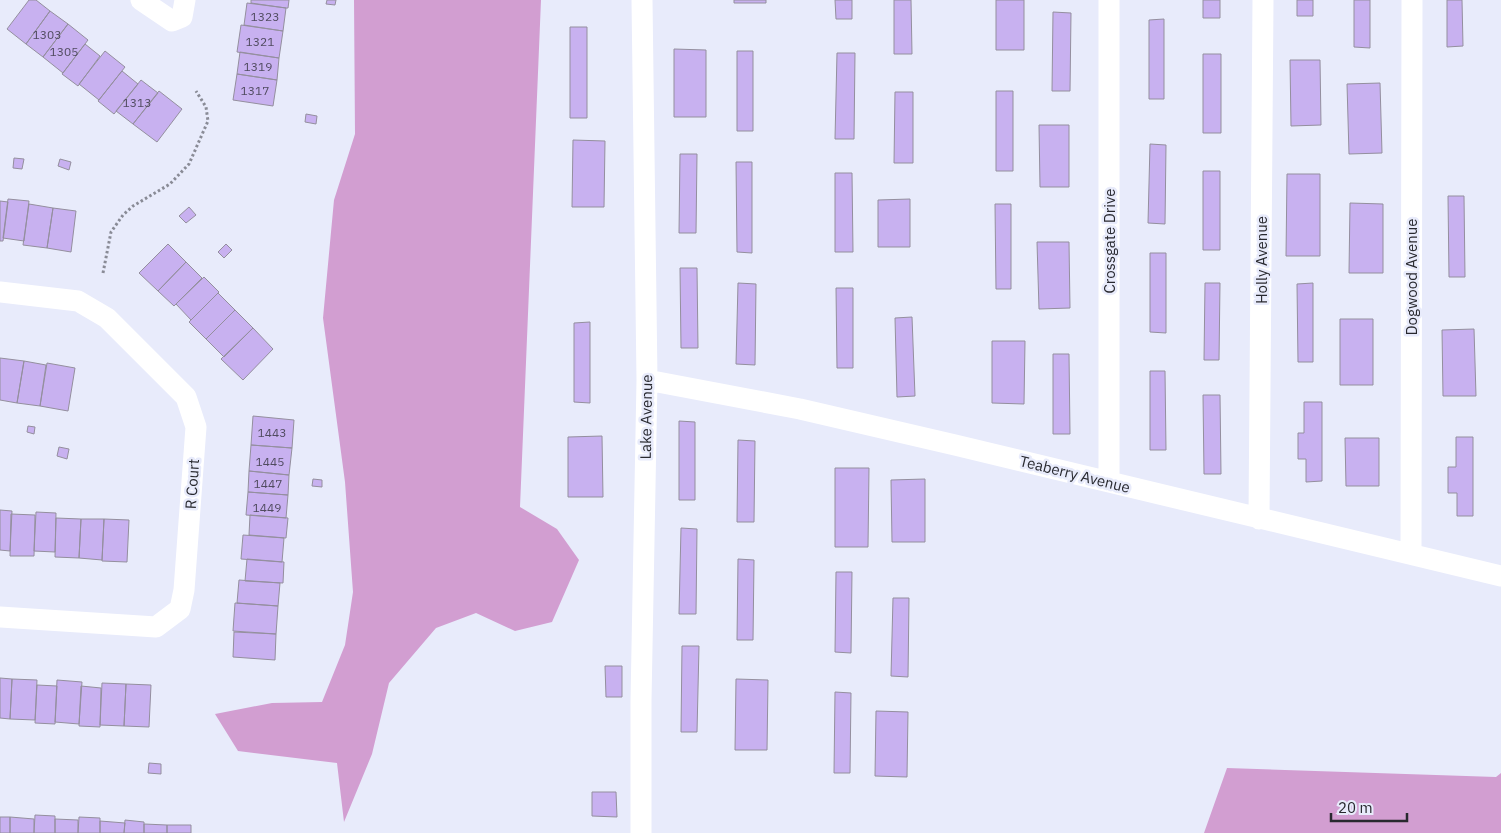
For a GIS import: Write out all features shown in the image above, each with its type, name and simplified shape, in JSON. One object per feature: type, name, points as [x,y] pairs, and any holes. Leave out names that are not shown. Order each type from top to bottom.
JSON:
[{"type":"street","points":[[141,0],[172,21],[182,17],[185,0]]},
{"type":"street","name":"Lake Avenue","points":[[642,0],[647,380],[641,701],[642,833]]},
{"type":"street","name":"Crossgate Drive","points":[[1109,0],[1109,482]]},
{"type":"street","name":"Holly Avenue","points":[[1259,519],[1263,0]]},
{"type":"street","name":"Dogwood Avenue","points":[[1411,554],[1412,0]]},
{"type":"street","name":"R Court","points":[[0,292],[78,301],[108,318],[186,397],[196,427],[184,590],[180,609],[156,627],[0,617]]},
{"type":"street","name":"Teaberry Avenue","points":[[647,380],[800,409],[1501,576]]},
{"type":"path","points":[[103,273],[111,232],[123,215],[133,206],[170,184],[190,164],[208,120],[206,107],[196,90]]},
{"type":"shaded area","points":[[354,0],[541,0],[520,507],[557,529],[579,560],[552,622],[515,631],[476,613],[436,628],[389,683],[372,754],[344,822],[337,763],[238,751],[215,714],[272,703],[322,702],[345,645],[353,592],[345,482],[323,318],[334,200],[355,134]]},
{"type":"shaded area","points":[[1227,768],[1496,777],[1501,773],[1501,833],[1204,833]]},
{"type":"building","points":[[29,0],[36,0],[50,11],[26,44],[7,29]]},
{"type":"building","points":[[251,0],[289,0],[288,8],[286,8],[251,3]]},
{"type":"building","points":[[327,0],[336,0],[335,5],[326,4]]},
{"type":"building","points":[[734,0],[766,0],[766,3],[734,3]]},
{"type":"building","points":[[835,0],[852,0],[852,19],[836,19]]},
{"type":"building","points":[[894,0],[911,0],[912,54],[894,54]]},
{"type":"building","points":[[996,0],[1024,0],[1024,50],[996,50]]},
{"type":"building","points":[[1203,0],[1220,0],[1220,18],[1203,18]]},
{"type":"building","points":[[1297,0],[1313,0],[1313,16],[1297,16]]},
{"type":"building","points":[[1354,0],[1370,0],[1370,48],[1354,47]]},
{"type":"building","points":[[1447,0],[1462,0],[1463,46],[1447,47]]},
{"type":"building","points":[[247,3],[286,8],[283,31],[244,25]]},
{"type":"building","points":[[50,11],[68,24],[43,57],[26,44]]},
{"type":"building","points":[[1053,12],[1071,13],[1070,91],[1052,91]]},
{"type":"building","points":[[1164,19],[1164,99],[1149,99],[1149,20]]},
{"type":"building","points":[[68,24],[88,40],[63,73],[43,57]]},
{"type":"building","points":[[241,25],[283,31],[279,58],[237,52]]},
{"type":"building","points":[[570,27],[587,27],[587,118],[570,118]]},
{"type":"building","points":[[85,44],[100,56],[78,86],[62,74]]},
{"type":"building","points":[[674,49],[706,50],[706,117],[674,117]]},
{"type":"building","points":[[105,51],[125,67],[99,100],[79,84]]},
{"type":"building","points":[[737,51],[753,51],[753,131],[737,131]]},
{"type":"building","points":[[240,52],[279,58],[277,80],[237,74]]},
{"type":"building","points":[[837,53],[855,53],[854,139],[835,139]]},
{"type":"building","points":[[1203,54],[1221,54],[1221,133],[1203,133]]},
{"type":"building","points":[[1290,60],[1320,60],[1321,125],[1291,126]]},
{"type":"building","points":[[122,71],[138,84],[114,114],[98,101]]},
{"type":"building","points":[[237,74],[277,80],[273,106],[233,100]]},
{"type":"building","points":[[141,80],[158,93],[133,124],[116,111]]},
{"type":"building","points":[[1380,83],[1382,153],[1349,154],[1347,84]]},
{"type":"building","points":[[159,91],[182,109],[157,142],[133,124]]},
{"type":"building","points":[[996,91],[1013,91],[1013,171],[996,171]]},
{"type":"building","points":[[895,92],[913,92],[913,163],[894,163]]},
{"type":"building","points":[[306,114],[317,116],[316,124],[305,122]]},
{"type":"building","points":[[1039,125],[1069,125],[1069,187],[1040,187]]},
{"type":"building","points":[[573,140],[605,141],[604,207],[572,207]]},
{"type":"building","points":[[1150,144],[1166,145],[1165,224],[1148,223]]},
{"type":"building","points":[[680,154],[697,154],[696,233],[679,233]]},
{"type":"building","points":[[14,158],[24,159],[22,169],[13,168]]},
{"type":"building","points":[[60,159],[71,162],[69,170],[58,166]]},
{"type":"building","points":[[736,162],[752,162],[752,253],[737,252]]},
{"type":"building","points":[[1203,171],[1220,171],[1220,250],[1203,250]]},
{"type":"building","points":[[835,173],[852,173],[853,252],[835,252]]},
{"type":"building","points":[[1287,174],[1320,174],[1320,256],[1286,256]]},
{"type":"building","points":[[1448,196],[1464,196],[1465,277],[1449,277]]},
{"type":"building","points":[[8,199],[29,201],[24,241],[3,238]]},
{"type":"building","points":[[910,199],[910,247],[878,247],[878,200]]},
{"type":"building","points":[[0,201],[8,202],[3,241],[0,241]]},
{"type":"building","points":[[1350,203],[1383,204],[1383,273],[1349,273]]},
{"type":"building","points":[[29,204],[53,208],[47,248],[23,245]]},
{"type":"building","points":[[995,204],[1011,204],[1011,289],[996,289]]},
{"type":"building","points":[[189,207],[196,215],[186,223],[179,216]]},
{"type":"building","points":[[53,208],[76,211],[71,252],[47,248]]},
{"type":"building","points":[[1037,242],[1069,242],[1070,308],[1039,309]]},
{"type":"building","points":[[168,244],[186,262],[158,291],[139,273]]},
{"type":"building","points":[[226,244],[232,250],[224,258],[218,252]]},
{"type":"building","points":[[1150,253],[1166,253],[1166,333],[1150,332]]},
{"type":"building","points":[[186,262],[202,278],[174,306],[158,291]]},
{"type":"building","points":[[680,268],[697,268],[698,348],[681,348]]},
{"type":"building","points":[[204,277],[219,292],[191,320],[176,304]]},
{"type":"building","points":[[738,283],[756,284],[755,365],[736,364]]},
{"type":"building","points":[[1205,283],[1220,283],[1219,360],[1204,360]]},
{"type":"building","points":[[1313,283],[1313,362],[1298,362],[1297,284]]},
{"type":"building","points":[[836,288],[853,288],[853,368],[837,368]]},
{"type":"building","points":[[218,293],[235,310],[206,339],[189,322]]},
{"type":"building","points":[[235,310],[253,328],[224,357],[206,339]]},
{"type":"building","points":[[912,317],[915,396],[897,397],[895,318]]},
{"type":"building","points":[[1340,319],[1373,319],[1373,385],[1340,385]]},
{"type":"building","points":[[590,322],[590,403],[574,402],[574,323]]},
{"type":"building","points":[[253,328],[273,349],[243,380],[221,359]]},
{"type":"building","points":[[1474,329],[1476,396],[1443,396],[1442,330]]},
{"type":"building","points":[[992,341],[1025,341],[1024,404],[992,403]]},
{"type":"building","points":[[1053,354],[1069,354],[1070,434],[1053,434]]},
{"type":"building","points":[[0,358],[24,361],[17,403],[0,400]]},
{"type":"building","points":[[24,361],[46,365],[40,406],[17,403]]},
{"type":"building","points":[[47,363],[75,368],[68,411],[40,406]]},
{"type":"building","points":[[1150,371],[1165,371],[1166,450],[1150,450]]},
{"type":"building","points":[[1203,395],[1220,395],[1221,474],[1204,474]]},
{"type":"building","points":[[1304,402],[1322,402],[1322,481],[1306,482],[1306,459],[1298,459],[1298,433],[1304,433]]},
{"type":"building","points":[[253,416],[294,420],[292,448],[251,445]]},
{"type":"building","points":[[679,421],[695,422],[695,500],[679,500]]},
{"type":"building","points":[[28,426],[35,427],[34,434],[27,432]]},
{"type":"building","points":[[602,436],[603,497],[568,497],[568,437]]},
{"type":"building","points":[[1456,437],[1473,437],[1473,516],[1457,516],[1457,493],[1448,493],[1448,467],[1456,467]]},
{"type":"building","points":[[1345,438],[1379,438],[1379,486],[1346,486]]},
{"type":"building","points":[[738,440],[755,441],[754,522],[737,522]]},
{"type":"building","points":[[251,445],[292,448],[289,475],[249,471]]},
{"type":"building","points":[[59,447],[69,449],[67,459],[57,456]]},
{"type":"building","points":[[835,468],[869,468],[868,547],[835,547]]},
{"type":"building","points":[[249,471],[289,475],[288,495],[248,492]]},
{"type":"building","points":[[313,479],[322,480],[322,487],[312,486]]},
{"type":"building","points":[[925,479],[925,542],[892,542],[891,480]]},
{"type":"building","points":[[248,492],[288,495],[286,518],[246,515]]},
{"type":"building","points":[[0,510],[12,511],[10,551],[0,550]]},
{"type":"building","points":[[36,512],[56,513],[55,552],[34,551]]},
{"type":"building","points":[[11,514],[35,515],[34,556],[10,556]]},
{"type":"building","points":[[250,515],[288,518],[286,538],[249,535]]},
{"type":"building","points":[[56,518],[81,519],[79,558],[55,557]]},
{"type":"building","points":[[81,519],[104,519],[102,560],[79,558]]},
{"type":"building","points":[[104,519],[129,520],[127,562],[102,561]]},
{"type":"building","points":[[681,528],[697,529],[696,614],[679,614]]},
{"type":"building","points":[[243,535],[284,538],[282,562],[241,559]]},
{"type":"building","points":[[247,559],[284,562],[283,583],[245,581]]},
{"type":"building","points":[[738,559],[754,560],[753,640],[737,640]]},
{"type":"building","points":[[836,572],[852,572],[851,653],[835,652]]},
{"type":"building","points":[[239,580],[280,583],[278,606],[237,603]]},
{"type":"building","points":[[893,598],[909,598],[908,677],[891,676]]},
{"type":"building","points":[[235,603],[278,606],[276,634],[233,631]]},
{"type":"building","points":[[234,632],[276,634],[275,660],[233,657]]},
{"type":"building","points":[[682,646],[699,646],[697,732],[681,732]]},
{"type":"building","points":[[605,666],[622,666],[622,697],[606,697]]},
{"type":"building","points":[[0,678],[12,679],[10,719],[0,718]]},
{"type":"building","points":[[12,679],[37,680],[35,720],[10,719]]},
{"type":"building","points":[[736,679],[768,680],[767,750],[735,750]]},
{"type":"building","points":[[57,680],[82,682],[79,724],[55,722]]},
{"type":"building","points":[[102,683],[126,684],[124,726],[100,725]]},
{"type":"building","points":[[126,684],[151,685],[149,727],[124,726]]},
{"type":"building","points":[[37,685],[57,686],[55,724],[35,723]]},
{"type":"building","points":[[81,686],[101,688],[100,727],[79,726]]},
{"type":"building","points":[[835,692],[851,693],[850,773],[834,773]]},
{"type":"building","points":[[876,711],[908,712],[907,777],[875,776]]},
{"type":"building","points":[[149,763],[161,764],[161,774],[148,773]]},
{"type":"building","points":[[592,792],[616,792],[617,817],[592,816]]},
{"type":"building","points":[[35,815],[55,816],[55,833],[34,833]]},
{"type":"building","points":[[0,817],[10,817],[10,833],[0,833]]},
{"type":"building","points":[[10,817],[34,819],[34,833],[10,833]]},
{"type":"building","points":[[79,817],[100,818],[100,833],[78,833]]},
{"type":"building","points":[[55,819],[78,820],[78,833],[55,833]]},
{"type":"building","points":[[125,820],[144,822],[144,833],[124,833]]},
{"type":"building","points":[[100,821],[125,823],[124,833],[100,833]]},
{"type":"building","points":[[144,824],[167,825],[167,833],[144,833]]},
{"type":"building","points":[[167,825],[191,825],[191,833],[167,833]]}]
